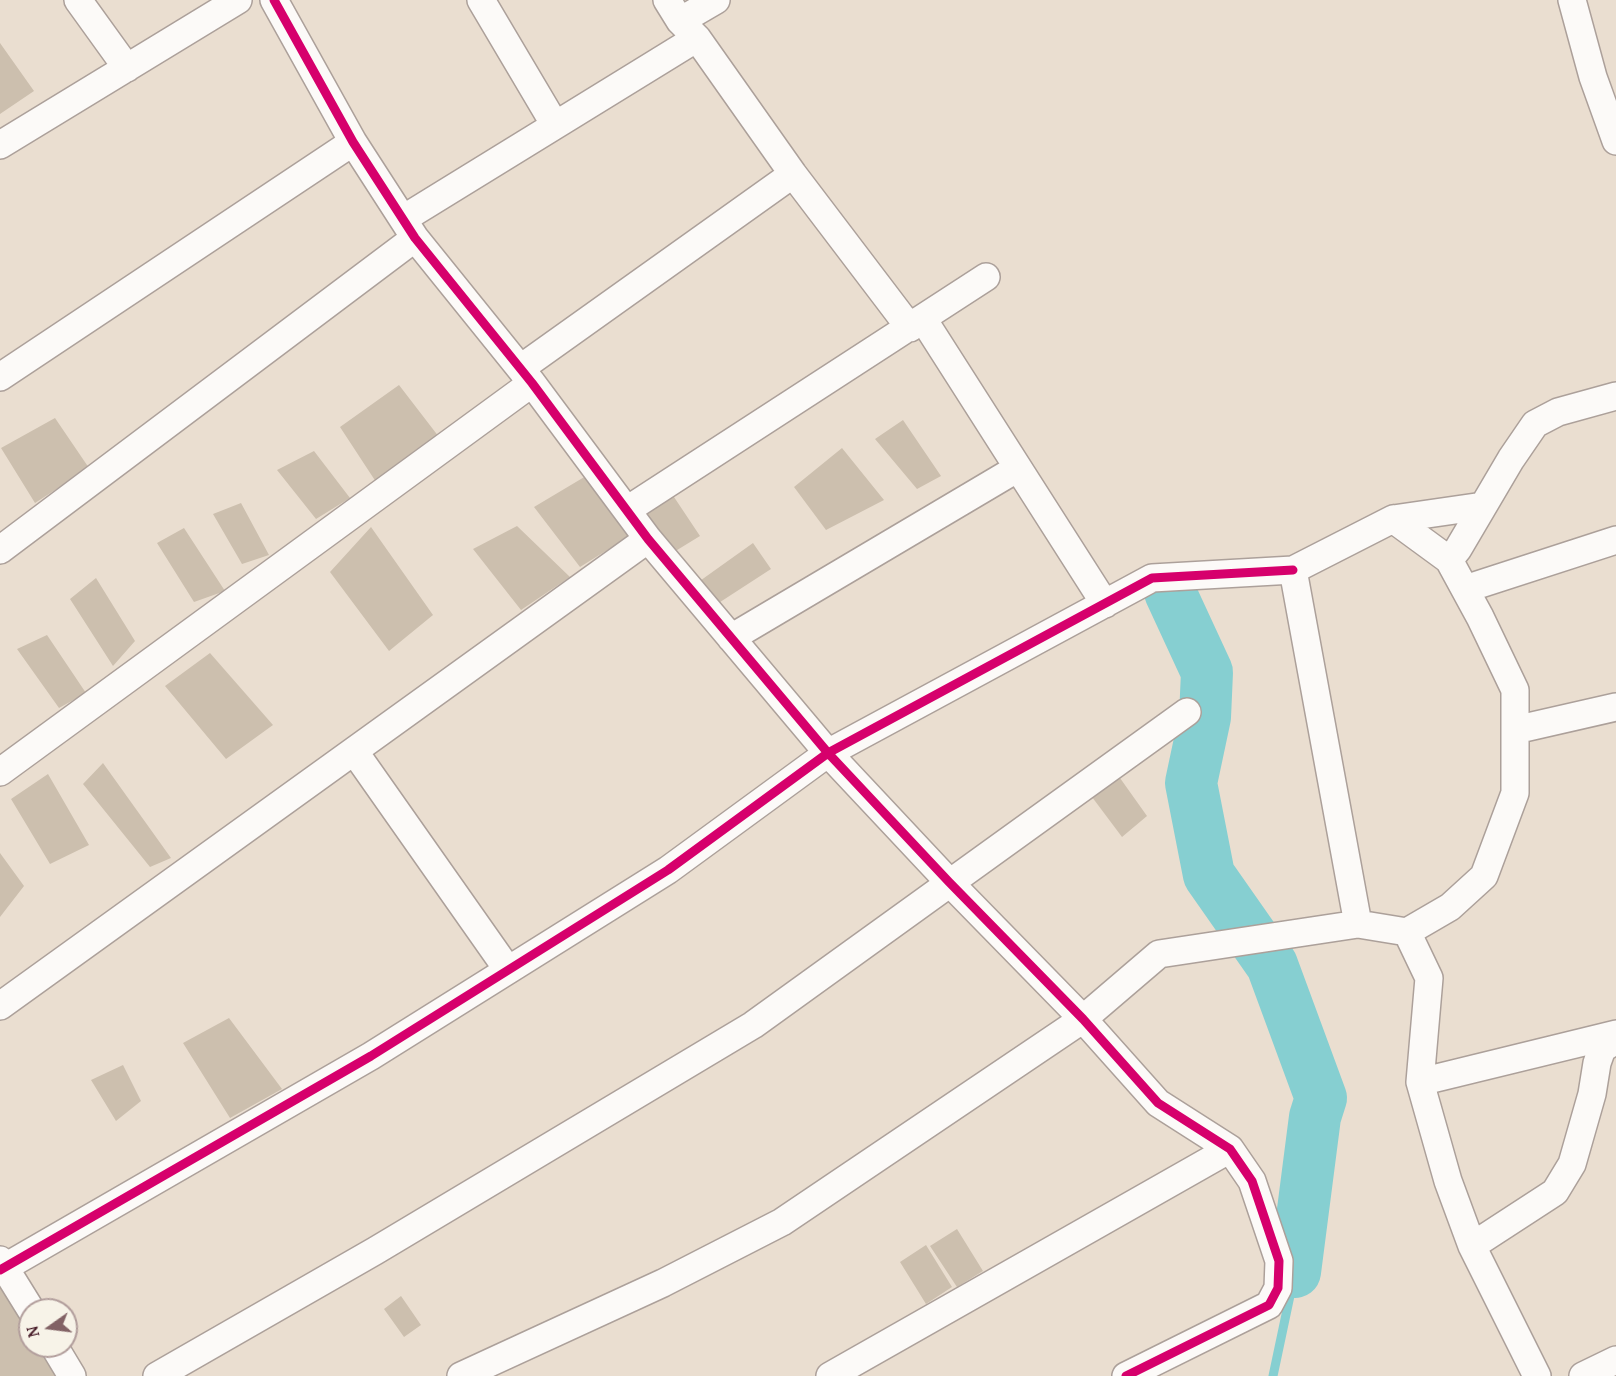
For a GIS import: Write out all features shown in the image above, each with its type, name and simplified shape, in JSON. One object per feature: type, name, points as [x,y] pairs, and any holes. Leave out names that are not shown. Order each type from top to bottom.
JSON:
[{"type":"street","points":[[78,0],[127,68]]},
{"type":"street","points":[[0,145],[238,0]]},
{"type":"street","points":[[274,0],[353,142],[409,228],[526,376],[648,539],[828,753],[949,882],[1083,1019],[1158,1103],[1230,1149],[1252,1181],[1279,1261],[1278,1288],[1269,1305],[1126,1376]]},
{"type":"street","points":[[481,0],[555,125]]},
{"type":"street","points":[[0,550],[409,228],[555,125],[681,20],[716,0]]},
{"type":"street","points":[[1572,0],[1593,78],[1616,141]]},
{"type":"street","points":[[681,20],[793,174],[917,324],[1018,468],[1104,604]]},
{"type":"street","points":[[0,377],[353,142]]},
{"type":"street","points":[[0,772],[793,174]]},
{"type":"street","points":[[627,510],[917,324],[986,277]]},
{"type":"street","points":[[1449,560],[1484,506],[1510,459],[1535,424],[1558,412],[1616,396]]},
{"type":"street","points":[[730,638],[1018,468]]},
{"type":"street","points":[[23,1298],[2,1265],[371,1056],[668,870],[828,753],[1152,578],[1293,570],[1393,519],[1484,506]]},
{"type":"street","points":[[460,1376],[663,1282],[782,1222],[1083,1019],[1159,954],[1357,924],[1407,932],[1450,907],[1484,876],[1515,793],[1515,690],[1449,560],[1393,519]]},
{"type":"street","points":[[0,1006],[648,539]]},
{"type":"street","points":[[1465,589],[1616,540]]},
{"type":"street","points":[[1293,570],[1357,924]]},
{"type":"street","points":[[1515,730],[1616,707]]},
{"type":"street","points":[[157,1376],[375,1251],[753,1025],[1187,712]]},
{"type":"street","points":[[354,751],[508,970]]},
{"type":"street","points":[[1407,932],[1429,978],[1420,1082],[1448,1181],[1472,1246],[1537,1376]]},
{"type":"street","points":[[1420,1082],[1616,1034]]},
{"type":"street","points":[[1472,1246],[1555,1192],[1572,1164],[1602,1049],[1616,1040]]},
{"type":"street","points":[[830,1376],[1230,1149]]},
{"type":"street","points":[[61,1358],[72,1376]]},
{"type":"street","points":[[1583,1376],[1616,1360]]},
{"type":"building","points":[[0,43],[34,91],[0,114]]},
{"type":"building","points":[[399,385],[439,437],[378,485],[340,427]]},
{"type":"building","points":[[55,418],[89,468],[35,503],[1,448]]},
{"type":"building","points":[[903,420],[941,476],[917,489],[875,439]]},
{"type":"building","points":[[842,448],[884,500],[826,530],[794,487]]},
{"type":"building","points":[[314,451],[350,498],[316,519],[277,470]]},
{"type":"building","points":[[586,476],[633,534],[580,567],[534,507]]},
{"type":"building","points":[[670,491],[700,536],[669,555],[637,511]]},
{"type":"building","points":[[241,503],[269,555],[242,564],[213,514]]},
{"type":"building","points":[[517,526],[570,577],[521,610],[473,549]]},
{"type":"building","points":[[371,527],[433,615],[389,651],[330,572]]},
{"type":"building","points":[[184,528],[225,591],[194,602],[157,543]]},
{"type":"building","points":[[753,543],[771,569],[714,606],[697,583]]},
{"type":"building","points":[[96,578],[135,641],[113,666],[70,599]]},
{"type":"building","points":[[47,635],[86,693],[59,708],[17,649]]},
{"type":"building","points":[[210,653],[273,725],[226,759],[165,686]]},
{"type":"building","points":[[103,763],[171,858],[150,867],[83,784]]},
{"type":"building","points":[[48,774],[89,845],[50,864],[11,799]]},
{"type":"building","points":[[1120,778],[1147,816],[1122,837],[1092,797]]},
{"type":"building","points":[[0,853],[24,886],[0,917]]},
{"type":"building","points":[[229,1018],[282,1089],[230,1118],[183,1043]]},
{"type":"building","points":[[123,1065],[141,1101],[116,1121],[91,1080]]},
{"type":"building","points":[[957,1229],[983,1271],[957,1287],[930,1246]]},
{"type":"building","points":[[926,1245],[952,1287],[926,1304],[900,1262]]},
{"type":"building","points":[[0,1270],[21,1298],[18,1298],[18,1358],[61,1358],[72,1376],[0,1376]]},
{"type":"building","points":[[401,1296],[421,1325],[404,1337],[384,1309]]},
{"type":"waterway","points":[[1170,592],[1207,672],[1205,717],[1191,783],[1209,875],[1272,965],[1321,1098],[1315,1117],[1295,1272]]},
{"type":"waterway","points":[[1273,1376],[1295,1272]]},
{"type":"cycle path","points":[[274,0],[353,142],[415,238],[532,383],[648,539],[828,753],[949,882],[1083,1019],[1158,1103],[1230,1149],[1252,1181],[1279,1261],[1278,1288],[1269,1305],[1126,1376]]},
{"type":"cycle path","points":[[0,1270],[371,1056],[668,870],[828,753],[1152,578],[1293,570]]}]
